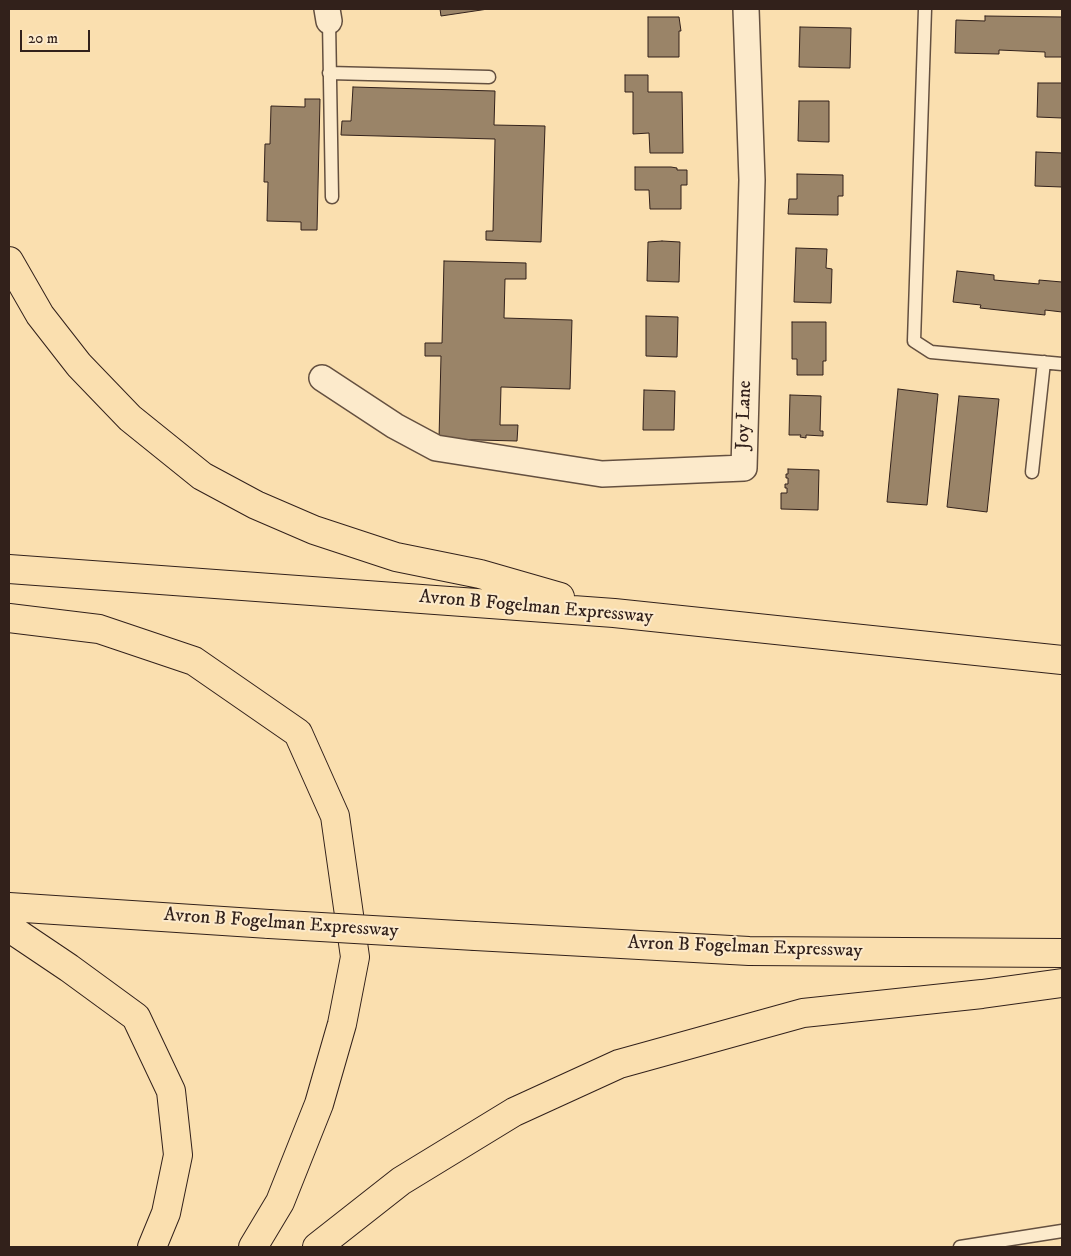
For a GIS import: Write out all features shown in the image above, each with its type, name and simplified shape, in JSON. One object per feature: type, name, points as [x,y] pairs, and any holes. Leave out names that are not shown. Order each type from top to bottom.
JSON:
[{"type":"highway","points":[[9,261],[40,315],[79,365],[130,418],[202,476],[256,506],[314,530],[396,557],[480,574],[614,613]]},
{"type":"highway","name":"Avron B Fogelman Expressway","points":[[9,569],[614,613],[1062,660]]},
{"type":"highway","points":[[9,618],[99,629],[194,661],[298,733],[335,816],[356,957],[342,1024],[319,1104],[280,1202],[253,1247]]},
{"type":"highway","name":"Avron B Fogelman Expressway","points":[[9,907],[269,924],[749,951],[1062,953]]},
{"type":"highway","points":[[9,930],[14,931],[69,968],[136,1017],[171,1091],[178,1155],[166,1213],[152,1247]]},
{"type":"highway","points":[[317,1247],[400,1181],[514,1112],[619,1064],[803,1013],[982,994],[1062,983]]},
{"type":"street","name":"Joy Lane","points":[[322,378],[395,426],[436,448],[602,474],[744,468],[752,180],[746,9]]},
{"type":"lane","points":[[926,9],[914,341],[931,352],[1062,364]]},
{"type":"lane","points":[[328,15],[332,197]]},
{"type":"lane","points":[[329,73],[489,77]]},
{"type":"lane","points":[[1032,472],[1044,362]]},
{"type":"lane","points":[[960,1247],[1062,1231]]},
{"type":"building","points":[[440,9],[488,9],[441,16]]},
{"type":"building","points":[[985,16],[1062,17],[1062,57],[1045,57],[1045,52],[999,50],[999,54],[955,53],[956,20],[985,21]]},
{"type":"building","points":[[648,17],[679,17],[681,31],[679,31],[679,57],[648,57]]},
{"type":"building","points":[[800,27],[851,28],[850,68],[799,67]]},
{"type":"building","points":[[625,75],[648,75],[648,92],[682,92],[683,153],[650,153],[649,133],[633,134],[633,92],[625,92]]},
{"type":"building","points":[[1038,83],[1062,83],[1062,118],[1037,117]]},
{"type":"building","points":[[353,87],[495,91],[494,125],[545,126],[541,242],[486,240],[486,231],[493,231],[495,139],[341,135],[342,121],[351,121]]},
{"type":"building","points":[[305,99],[320,99],[317,230],[301,230],[301,222],[267,221],[268,182],[264,182],[265,144],[270,144],[271,106],[305,107]]},
{"type":"building","points":[[799,101],[829,101],[829,142],[798,141]]},
{"type":"building","points":[[1036,152],[1062,153],[1062,187],[1035,186]]},
{"type":"building","points":[[635,167],[671,167],[677,168],[677,170],[687,170],[687,185],[681,185],[681,209],[650,209],[649,190],[635,190]]},
{"type":"building","points":[[797,174],[843,175],[843,196],[838,196],[838,215],[788,214],[789,199],[797,199]]},
{"type":"building","points":[[648,242],[680,242],[679,282],[647,281]]},
{"type":"building","points":[[796,248],[827,249],[826,268],[832,269],[831,303],[794,302]]},
{"type":"building","points":[[444,261],[526,263],[526,279],[505,279],[504,318],[572,320],[570,389],[501,387],[500,425],[518,425],[517,441],[439,439],[441,356],[425,356],[425,343],[442,343]]},
{"type":"building","points":[[957,271],[994,275],[994,280],[1039,284],[1039,280],[1062,282],[1062,312],[1045,310],[1045,315],[980,308],[981,305],[953,302]]},
{"type":"building","points":[[646,316],[678,317],[677,357],[646,356]]},
{"type":"building","points":[[792,322],[826,322],[826,361],[823,361],[823,375],[797,375],[797,359],[792,359]]},
{"type":"building","points":[[898,389],[938,394],[927,505],[887,502]]},
{"type":"building","points":[[644,390],[675,391],[674,430],[643,430]]},
{"type":"building","points":[[790,395],[821,396],[820,431],[823,431],[823,436],[806,435],[806,438],[800,437],[801,435],[789,435]]},
{"type":"building","points":[[959,396],[999,399],[987,512],[947,507]]},
{"type":"building","points":[[788,469],[819,470],[818,510],[781,509],[781,493],[787,493],[785,484],[788,484],[786,474],[788,474]]}]
